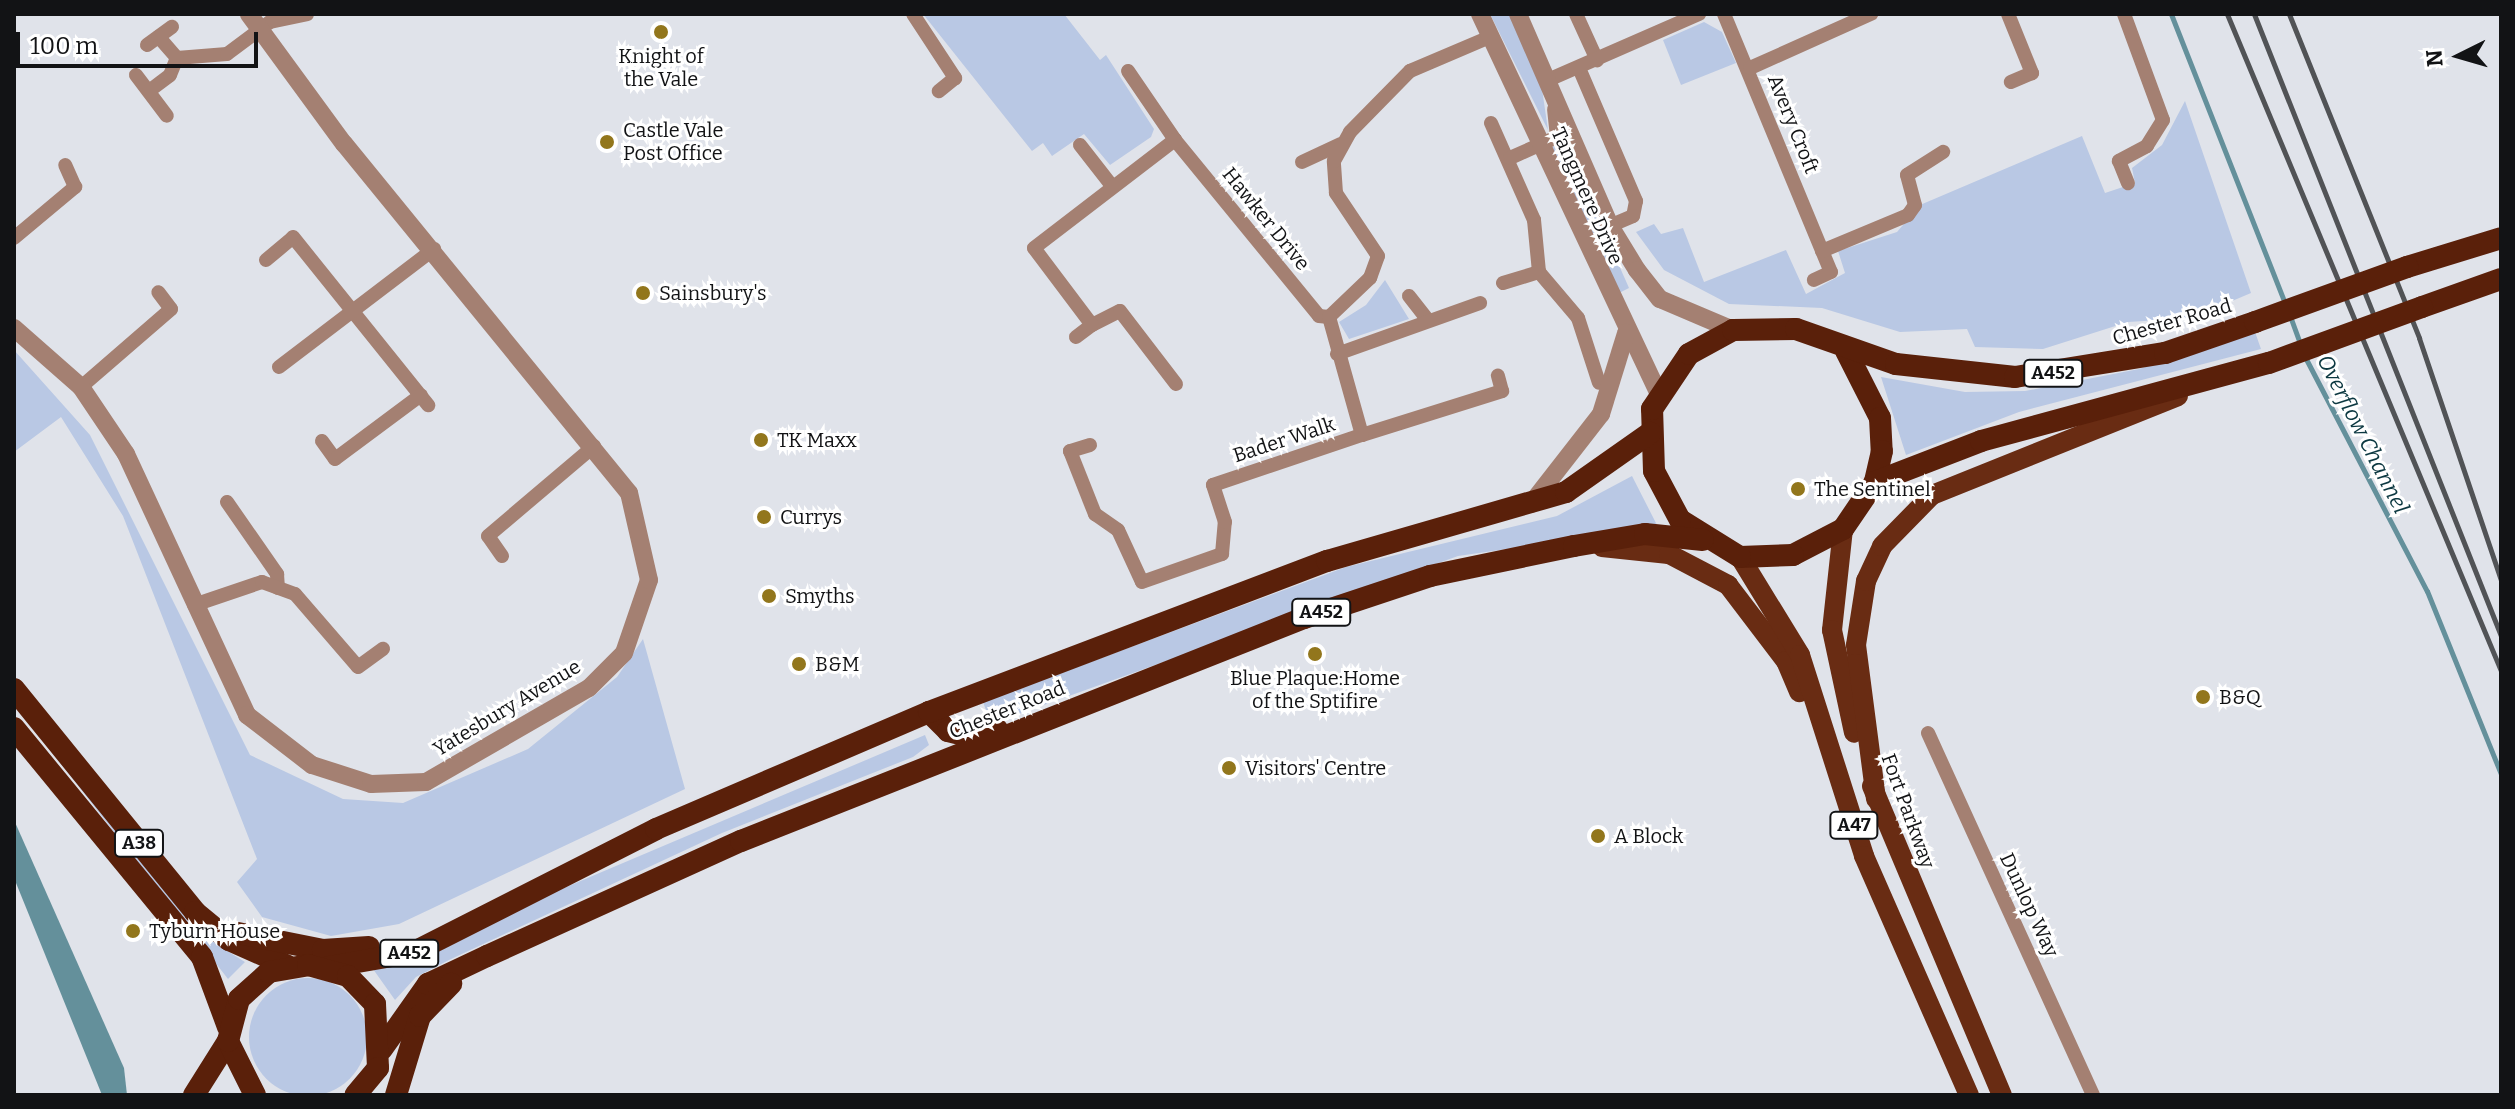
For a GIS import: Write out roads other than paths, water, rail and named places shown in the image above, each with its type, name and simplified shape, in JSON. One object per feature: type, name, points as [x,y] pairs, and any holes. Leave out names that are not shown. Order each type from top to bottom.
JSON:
[{"type":"highway","name":"Chester Road","points":[[1846,351],[2015,377],[2165,353],[2407,267],[2501,238]]},
{"type":"highway","name":"A452","points":[[1875,482],[1981,441],[2206,384],[2501,279]]},
{"type":"highway","points":[[1796,329],[1846,351],[1880,418],[1875,482],[1843,529],[1793,555],[1740,557],[1703,540],[1662,494],[1650,433],[1659,394],[1689,354],[1733,330],[1796,329]]},
{"type":"highway","name":"Chester Road","points":[[329,967],[414,952],[656,829],[929,712],[1327,561],[1531,504],[1590,479],[1650,433]]},
{"type":"highway","name":"Chester Road","points":[[355,1095],[428,984],[741,841],[1108,695],[1430,576],[1645,534],[1703,540]]},
{"type":"highway","name":"A38","points":[[14,689],[205,922],[288,966]]},
{"type":"highway","name":"A452","points":[[929,712],[948,731],[968,736],[1108,695]]},
{"type":"highway","name":"A38","points":[[14,728],[202,957],[228,1034],[255,1095]]},
{"type":"highway","points":[[205,922],[323,950],[383,945],[482,917]]},
{"type":"highway","points":[[396,1095],[420,1016],[487,956]]},
{"type":"highway","name":"A38","points":[[228,1034],[252,982],[288,966],[329,967],[361,984],[375,1004],[380,1058],[379,1095]]},
{"type":"highway","points":[[194,1095],[228,1034]]},
{"type":"main road","points":[[1876,799],[1856,645],[1866,581],[1882,546],[1932,495],[2206,384]]},
{"type":"main road","name":"Fort Parkway","points":[[1843,529],[1832,630],[1844,702],[1876,799],[2002,1095]]},
{"type":"main road","points":[[1574,546],[1669,554],[1728,585],[1786,661],[1864,856]]},
{"type":"main road","name":"A47","points":[[1740,557],[1800,655],[1864,856],[1969,1095]]},
{"type":"street","points":[[172,27],[153,41],[177,58],[227,54],[255,21],[307,14]]},
{"type":"street","points":[[913,14],[955,78],[939,91]]},
{"type":"street","name":"Tangmere Drive","points":[[1480,14],[1626,333],[1659,394]]},
{"type":"street","name":"Tangmere Drive","points":[[1518,14],[1610,226],[1660,299],[1733,330]]},
{"type":"street","points":[[1576,14],[1597,60]]},
{"type":"street","points":[[1510,158],[1557,137],[1548,80],[1699,14]]},
{"type":"street","name":"Avery Croft","points":[[1724,14],[1750,68],[1822,251]]},
{"type":"street","points":[[1750,68],[1871,14]]},
{"type":"street","points":[[2008,14],[2032,73],[2011,82]]},
{"type":"street","points":[[2124,14],[2163,120],[2147,146],[2119,161],[2128,183]]},
{"type":"street","name":"Yatesbury Avenue","points":[[14,328],[81,387],[126,454],[221,668],[260,728],[336,773],[371,784],[426,782],[589,688],[629,645],[649,580],[647,556],[629,493],[255,21]]},
{"type":"street","points":[[1302,162],[1341,144],[1410,71],[1492,36]]},
{"type":"street","points":[[149,91],[170,75],[177,58]]},
{"type":"street","points":[[1579,68],[1636,201],[1633,216],[1610,226]]},
{"type":"street","name":"Hawker Drive","points":[[1128,71],[1175,140],[1319,316],[1329,317]]},
{"type":"street","points":[[136,75],[167,116]]},
{"type":"street","points":[[1491,123],[1510,158],[1534,220],[1539,272],[1578,318],[1599,383]]},
{"type":"street","points":[[1092,325],[1034,248],[1175,140]]},
{"type":"street","points":[[1341,144],[1336,193],[1376,244],[1378,267],[1329,317],[1336,350],[1480,303]]},
{"type":"street","points":[[1080,145],[1112,186]]},
{"type":"street","points":[[1814,280],[1831,272],[1822,251],[1908,215],[1915,205],[1907,175],[1943,152]]},
{"type":"street","points":[[14,238],[75,187],[65,165]]},
{"type":"street","points":[[266,260],[293,237],[352,306],[424,400],[335,459],[322,441]]},
{"type":"street","points":[[279,367],[352,306],[434,249]]},
{"type":"street","points":[[1503,283],[1539,272]]},
{"type":"street","points":[[81,387],[171,309],[158,292]]},
{"type":"street","points":[[1409,296],[1428,320]]},
{"type":"street","points":[[1076,337],[1120,311],[1176,384]]},
{"type":"street","points":[[1531,504],[1601,414],[1626,333]]},
{"type":"street","name":"Bader Walk","points":[[1336,350],[1362,435]]},
{"type":"street","name":"Bader Walk","points":[[1090,445],[1070,451],[1095,514],[1118,530],[1142,582],[1222,554],[1225,522],[1213,485],[1502,391],[1498,376]]},
{"type":"street","points":[[502,556],[488,536],[594,446]]},
{"type":"street","points":[[227,502],[277,574],[278,588]]},
{"type":"street","points":[[194,605],[262,582],[295,594],[358,667],[383,649]]},
{"type":"street","name":"Dunlop Way","points":[[1928,733],[2093,1095]]},
{"type":"waterway","name":"Overflow Channel","points":[[2171,14],[2285,303]]},
{"type":"waterway","name":"Overflow Channel","points":[[2290,316],[2300,344]]},
{"type":"waterway","name":"Overflow Channel","points":[[2305,357],[2427,591],[2501,774]]},
{"type":"railway","points":[[2227,14],[2501,671]]},
{"type":"railway","points":[[2254,14],[2501,636]]},
{"type":"railway","points":[[2289,14],[2419,338],[2501,580]]},
{"type":"place","name":"Knight of the Vale","points":[[661,32]]},
{"type":"place","name":"Castle Vale Post Office","points":[[607,142]]},
{"type":"place","name":"Sainsbury's","points":[[643,293]]},
{"type":"place","name":"TK Maxx","points":[[761,440]]},
{"type":"place","name":"The Sentinel","points":[[1798,489]]},
{"type":"place","name":"Currys","points":[[764,517]]},
{"type":"place","name":"Smyths","points":[[769,596]]},
{"type":"place","name":"Blue Plaque:Home of the Sptifire","points":[[1315,654]]},
{"type":"place","name":"B&M","points":[[799,664]]},
{"type":"place","name":"B&Q","points":[[2203,697]]},
{"type":"place","name":"Visitors' Centre","points":[[1229,768]]},
{"type":"place","name":"A Block","points":[[1598,836]]},
{"type":"place","name":"Tyburn House","points":[[133,931]]}]
